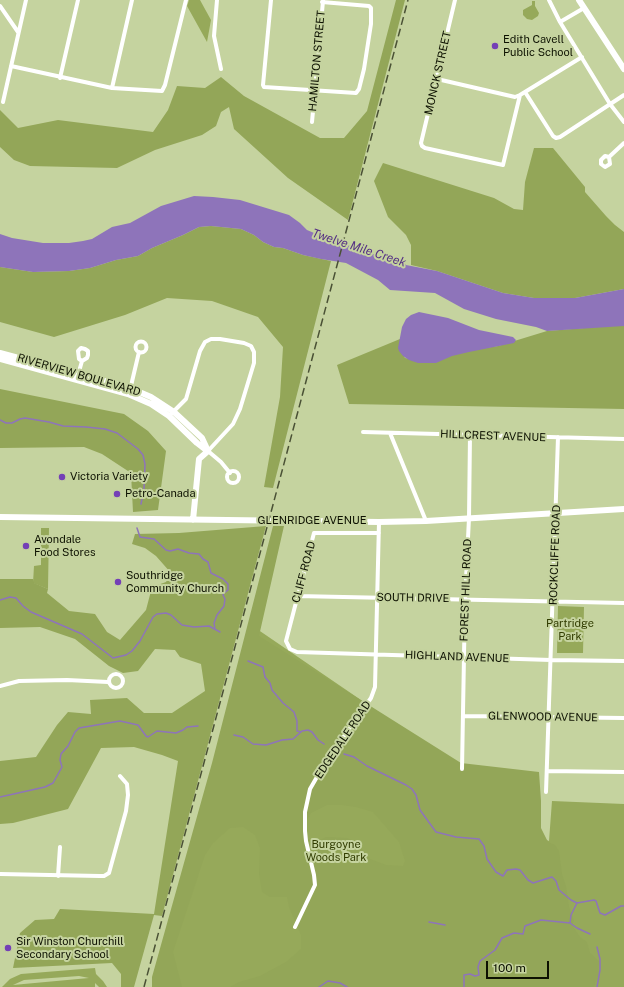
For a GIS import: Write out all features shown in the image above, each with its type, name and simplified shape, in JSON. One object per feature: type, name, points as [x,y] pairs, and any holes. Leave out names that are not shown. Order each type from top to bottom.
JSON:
[{"type":"main road","points":[[579,0],[624,69]]},
{"type":"main road","name":"RIVERVIEW BOULEVARD","points":[[0,353],[22,362],[129,391],[171,414],[202,438],[208,451]]},
{"type":"main road","name":"RIVERVIEW BOULEVARD","points":[[0,359],[22,362]]},
{"type":"main road","points":[[193,520],[199,459],[208,451]]},
{"type":"main road","name":"GLENRIDGE AVENUE","points":[[0,517],[282,522],[379,522],[426,521],[624,509]]},
{"type":"street","points":[[3,102],[26,0]]},
{"type":"street","points":[[60,78],[78,0]]},
{"type":"street","points":[[112,88],[132,0]]},
{"type":"street","points":[[11,66],[60,78],[112,88],[161,92],[165,85],[186,0]]},
{"type":"street","points":[[217,0],[214,36],[221,70]]},
{"type":"street","points":[[271,0],[264,87],[356,93],[359,89],[364,69],[371,19],[371,8],[369,6],[323,1]]},
{"type":"street","name":"MONCK STREET","points":[[456,0],[422,146],[425,148],[503,165],[520,95]]},
{"type":"street","points":[[549,0],[560,22],[610,104],[624,122]]},
{"type":"street","name":"HAMILTON STREET","points":[[312,122],[323,1]]},
{"type":"street","points":[[0,6],[18,32]]},
{"type":"street","points":[[560,22],[584,8]]},
{"type":"street","points":[[437,78],[515,97],[582,56]]},
{"type":"street","points":[[525,92],[553,136],[556,138],[560,137],[624,95]]},
{"type":"street","points":[[609,157],[624,143]]},
{"type":"street","points":[[171,414],[186,399],[200,351],[205,342],[210,339],[220,339],[244,343],[250,346],[254,352],[254,362],[240,409],[233,424],[208,451],[221,462],[230,473]]},
{"type":"street","points":[[129,391],[139,352]]},
{"type":"street","points":[[77,377],[82,361]]},
{"type":"street","name":"HILLCREST AVENUE","points":[[362,432],[624,439]]},
{"type":"street","points":[[390,433],[426,521]]},
{"type":"street","name":"FOREST HILL ROAD","points":[[462,769],[462,716],[469,518],[470,435]]},
{"type":"street","name":"ROCKCLIFFE ROAD","points":[[546,792],[558,437]]},
{"type":"street","name":"EDGEDALE ROAD","points":[[295,927],[315,885],[305,831],[306,812],[310,789],[325,763],[372,698],[375,686],[379,522]]},
{"type":"street","name":"CLIFF ROAD","points":[[290,649],[286,641],[314,533],[379,533]]},
{"type":"street","name":"SOUTH DRIVE","points":[[297,596],[624,603]]},
{"type":"street","name":"HIGHLAND AVENUE","points":[[290,649],[297,652],[464,658],[624,661]]},
{"type":"street","points":[[0,686],[19,681],[67,680],[108,682]]},
{"type":"street","name":"GLENWOOD AVENUE","points":[[462,716],[624,718]]},
{"type":"street","points":[[547,771],[624,772]]},
{"type":"street","points":[[0,874],[100,876],[109,873],[126,811],[128,795],[126,784],[120,776]]},
{"type":"street","points":[[58,876],[60,847]]},
{"type":"green space","points":[[189,0],[200,0],[211,20],[207,42],[187,6]]},
{"type":"green space","points":[[396,0],[405,0],[348,220],[288,178],[234,129],[229,107],[221,112],[216,126],[202,135],[155,150],[117,168],[30,166],[14,160],[0,147],[0,110],[18,128],[58,120],[153,132],[168,110],[177,86],[205,88],[221,77],[244,96],[320,138],[344,138],[367,111]]},
{"type":"green space","points":[[532,1],[535,1],[535,6],[539,13],[538,16],[532,20],[527,19],[523,15],[523,10],[532,5]]},
{"type":"green space","points":[[534,148],[553,148],[585,187],[585,192],[606,216],[624,232],[624,289],[575,298],[534,298],[503,293],[437,271],[411,265],[411,245],[406,235],[388,217],[374,181],[383,163],[494,198],[514,209],[523,210],[525,182]]},
{"type":"green space","points":[[211,226],[241,229],[274,247],[331,261],[273,488],[264,487],[280,397],[283,347],[258,317],[212,301],[167,298],[125,315],[54,337],[0,322],[0,267],[33,272],[69,271],[90,268],[116,260],[138,256],[152,248],[199,227]]},
{"type":"green space","points":[[624,326],[624,409],[349,404],[337,365],[400,339],[400,349],[405,358],[411,359],[498,346],[547,331]]},
{"type":"green space","points":[[0,389],[124,414],[148,431],[166,451],[158,510],[133,512],[131,473],[102,454],[84,447],[0,448]]},
{"type":"green space","points":[[266,526],[162,916],[154,915],[134,987],[121,987],[121,974],[112,963],[13,968],[20,933],[35,920],[54,919],[60,909],[154,914],[178,761],[134,747],[101,748],[68,809],[13,823],[0,824],[0,761],[36,757],[57,725],[68,712],[91,714],[90,700],[127,698],[144,713],[172,713],[205,691],[201,664],[180,657],[175,650],[155,649],[138,671],[123,673],[109,666],[75,639],[40,627],[0,628],[0,579],[33,579],[34,583],[48,589],[47,593],[69,611],[95,614],[107,632],[120,640],[146,610],[152,587],[166,582],[171,573],[156,556],[145,548],[132,544],[135,534],[179,533]]},
{"type":"green space","name":"Burgoyne Woods Park","points":[[273,526],[284,526],[259,636],[461,763],[539,772],[541,828],[548,842],[555,845],[559,851],[569,907],[574,921],[572,925],[580,937],[587,942],[590,953],[599,961],[598,976],[594,987],[230,987],[239,982],[260,976],[286,962],[301,949],[301,935],[289,907],[287,897],[270,897],[262,892],[259,874],[260,848],[255,835],[243,827],[230,828],[213,843],[205,855],[173,952],[182,987],[152,987],[152,977],[212,763]],"holes":[[[327,805],[342,805],[373,812],[399,842],[405,861],[403,866],[386,865],[370,859],[356,842],[347,838],[326,837],[316,842],[308,839],[305,823],[311,813]]]},
{"type":"green space","points":[[41,528],[49,528],[48,589],[33,583],[34,566],[41,565]]},
{"type":"green space","name":"Partridge Park","points":[[558,606],[584,607],[583,653],[557,653]]},
{"type":"green space","name":"Burgoyne Woods Park","points":[[254,627],[402,728],[521,829],[549,841],[552,801],[624,804],[624,987],[162,987]]},
{"type":"green space","points":[[95,968],[96,974],[107,987],[99,987],[95,983],[95,987],[2,987],[10,979],[21,974]],"holes":[[[79,976],[89,978],[13,985],[24,980]]]},
{"type":"shaded area","points":[[194,196],[240,200],[289,215],[307,230],[333,241],[362,249],[385,259],[402,261],[406,265],[437,271],[503,293],[534,298],[575,298],[624,289],[624,326],[547,331],[536,327],[496,319],[464,309],[435,293],[390,290],[378,280],[346,263],[303,255],[283,248],[274,247],[241,229],[211,226],[199,227],[152,248],[138,256],[116,260],[90,268],[69,271],[33,272],[0,267],[0,234],[12,238],[43,243],[69,243],[83,241],[92,239],[112,227],[130,223],[161,206]]},
{"type":"shaded area","points":[[419,312],[448,318],[479,330],[513,337],[516,340],[514,343],[452,356],[436,363],[418,363],[403,356],[398,348],[402,327],[406,319]]},
{"type":"waterway","points":[[0,420],[6,423],[12,423],[25,418],[63,426],[105,429],[117,433],[138,449],[143,455],[145,464],[144,489],[141,504]]},
{"type":"waterway","points":[[137,528],[140,537],[154,539],[166,550],[170,551],[178,549],[189,553],[199,554],[208,562],[211,573],[223,579],[228,584],[228,590],[223,595],[225,599],[224,606],[217,615],[214,623],[215,629]]},
{"type":"waterway","points":[[0,600],[10,597],[16,598],[31,612],[82,634],[113,658],[126,655],[132,651],[140,641],[153,617],[157,614],[166,613],[171,615],[182,625],[194,627],[209,626],[220,632]]},
{"type":"waterway","points":[[248,661],[263,667],[265,677],[270,683],[272,690],[283,703],[294,712],[297,721],[297,731],[301,732]]},
{"type":"waterway","points":[[0,797],[45,787],[53,783],[62,767],[60,760],[61,754],[68,746],[75,732],[79,728],[120,721],[138,725],[148,737],[157,731],[176,733],[187,727],[198,726]]},
{"type":"waterway","points":[[234,735],[243,737],[253,744],[266,745],[282,740],[293,739],[302,731],[308,730],[324,744]]},
{"type":"waterway","points":[[344,754],[354,757],[367,766],[412,789],[416,795],[420,810],[436,832],[456,837],[479,839],[484,846],[487,859],[496,872],[503,876],[507,870],[516,869],[520,870],[528,880],[533,883],[552,877],[556,881],[559,890],[571,900],[577,903],[594,900],[596,901],[600,913],[605,915],[621,906],[624,906]]},
{"type":"waterway","points":[[464,987],[464,975],[479,975],[478,967],[480,961],[495,950],[502,938],[514,933],[523,934],[525,926],[541,920],[570,923],[571,915],[577,903]]},
{"type":"waterway","points":[[429,922],[445,925]]},
{"type":"waterway","points":[[570,923],[590,934]]},
{"type":"waterway","points":[[597,947],[600,959],[597,987]]},
{"type":"waterway","points":[[319,987],[328,981],[340,983],[347,987]]},
{"type":"railway","points":[[144,987],[408,0]]},
{"type":"place","name":"Edith Cavell Public School","points":[[495,46]]},
{"type":"place","name":"Victoria Variety","points":[[62,477]]},
{"type":"place","name":"Petro-Canada","points":[[117,494]]},
{"type":"place","name":"Avondale Food Stores","points":[[26,546]]},
{"type":"place","name":"Southridge Community Church","points":[[118,582]]},
{"type":"place","name":"Sir Winston Churchill Secondary School","points":[[8,948]]},
{"type":"water label","name":"Twelve Mile Creek","points":[[359,248]]}]
